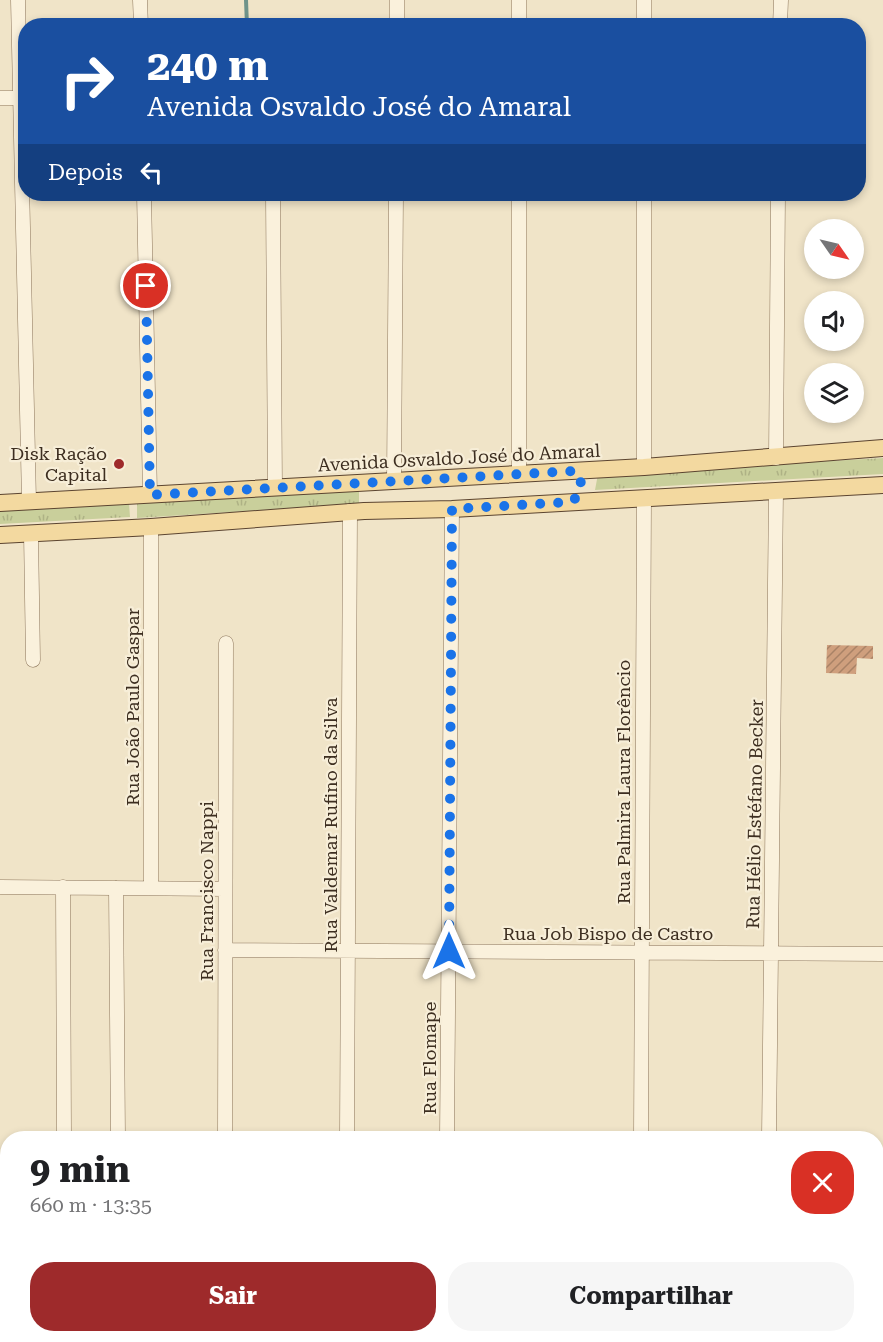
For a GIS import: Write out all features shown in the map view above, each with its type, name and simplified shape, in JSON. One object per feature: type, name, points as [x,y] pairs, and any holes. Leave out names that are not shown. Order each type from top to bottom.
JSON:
[{"type":"main road","name":"Avenida Osvaldo José do Amaral","points":[[0,503],[644,467],[883,448]]},
{"type":"main road","points":[[571,502],[581,488],[576,471]]},
{"type":"main road","points":[[0,535],[350,512],[452,509],[883,485]]},
{"type":"street","points":[[18,0],[19,18]]},
{"type":"street","points":[[140,0],[141,18]]},
{"type":"street","points":[[397,0],[397,18]]},
{"type":"street","points":[[519,0],[519,18]]},
{"type":"street","points":[[644,0],[644,18]]},
{"type":"street","points":[[780,18],[781,0]]},
{"type":"street","points":[[0,98],[18,98]]},
{"type":"street","points":[[24,201],[29,501]]},
{"type":"street","points":[[144,201],[150,495]]},
{"type":"street","points":[[273,201],[275,488]]},
{"type":"street","points":[[394,480],[396,201]]},
{"type":"street","points":[[519,201],[519,474]]},
{"type":"street","points":[[644,201],[644,467]]},
{"type":"street","points":[[776,458],[778,201]]},
{"type":"street","name":"Rua Hélio Estéfano Becker","points":[[769,1131],[776,491]]},
{"type":"street","name":"Rua Palmira Laura Florêncio","points":[[641,1131],[644,498]]},
{"type":"street","name":"Rua Flomape","points":[[447,1131],[452,509]]},
{"type":"street","name":"Rua Valdemar Rufino da Silva","points":[[347,1131],[350,512]]},
{"type":"street","name":"Rua João Paulo Gaspar","points":[[151,526],[151,888]]},
{"type":"street","points":[[31,534],[33,660]]},
{"type":"street","name":"Rua Francisco Nappi","points":[[225,1131],[226,643]]},
{"type":"street","points":[[0,887],[225,889]]},
{"type":"street","points":[[63,887],[64,1131]]},
{"type":"street","points":[[116,888],[118,1131]]},
{"type":"street","name":"Rua Job Bispo de Castro","points":[[225,950],[883,954]]},
{"type":"green space","points":[[883,458],[883,474],[595,490],[598,474]]},
{"type":"green space","points":[[359,488],[359,504],[137,518],[137,501]]},
{"type":"green space","points":[[129,503],[130,517],[0,524],[0,509]]},
{"type":"building","points":[[827,645],[873,646],[873,659],[857,658],[856,674],[826,673]]},
{"type":"waterway","points":[[246,0],[247,18]]},
{"type":"place","name":"Disk Ração Capital","points":[[119,464]]},
{"type":"route","points":[[146,286],[150,495],[576,471],[579,476],[581,488],[571,502],[452,509],[449,951]]}]
